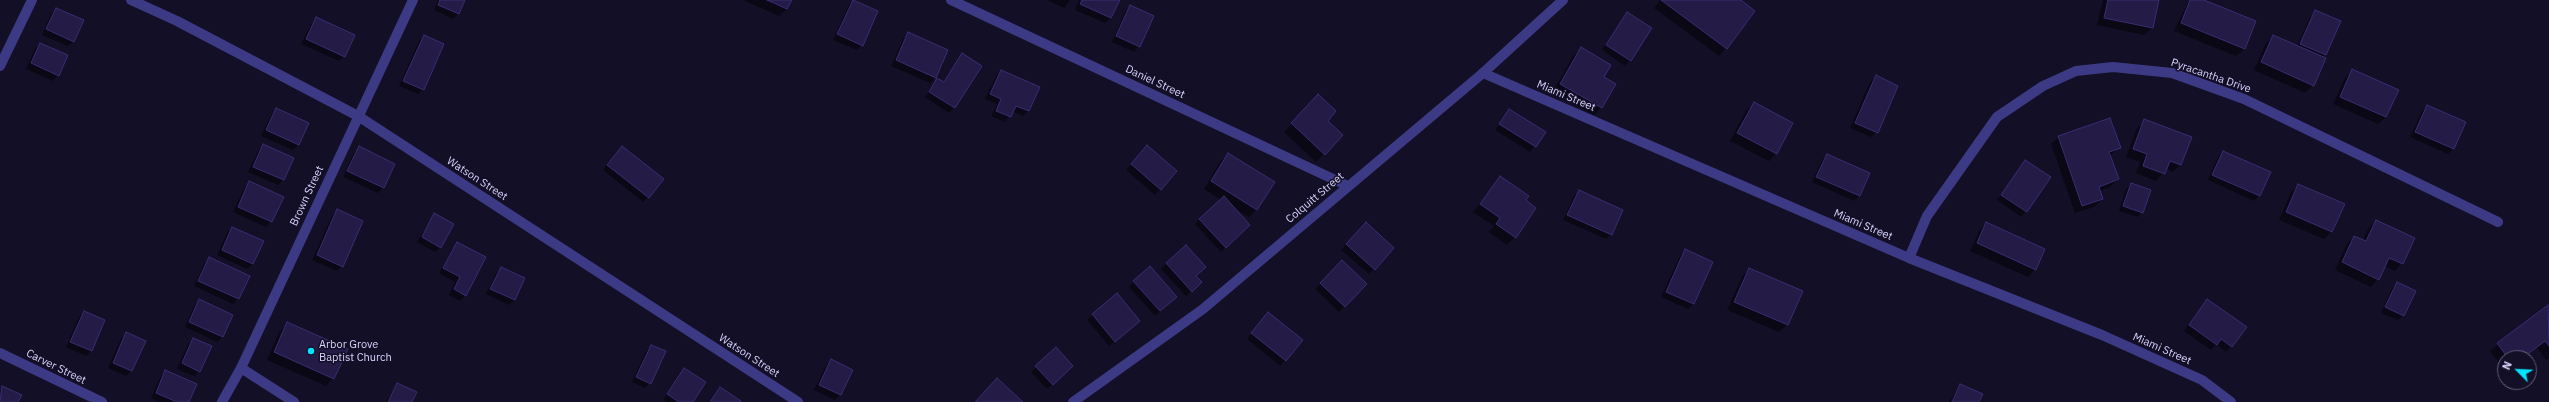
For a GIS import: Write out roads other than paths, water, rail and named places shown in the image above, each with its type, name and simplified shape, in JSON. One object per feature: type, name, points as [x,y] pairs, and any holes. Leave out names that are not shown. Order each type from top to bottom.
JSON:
[{"type":"street","points":[[0,66],[2,55],[32,0]]},
{"type":"street","name":"Watson Street","points":[[131,0],[177,21],[358,116],[798,402]]},
{"type":"street","name":"Brown Street","points":[[222,402],[241,368],[413,0]]},
{"type":"street","name":"Daniel Street","points":[[951,0],[1348,186]]},
{"type":"street","name":"Colquitt Street","points":[[1072,402],[1203,309],[1483,73],[1563,0]]},
{"type":"street","name":"Pyracantha Drive","points":[[1909,258],[1927,216],[1997,117],[2043,86],[2076,71],[2113,67],[2172,73],[2244,99],[2498,222]]},
{"type":"street","name":"Miami Street","points":[[1483,73],[1909,258],[2138,351],[2202,380],[2232,402]]},
{"type":"street","name":"Carver Street","points":[[0,353],[102,402]]},
{"type":"street","points":[[241,368],[294,402]]},
{"type":"place","name":"Arbor Grove Baptist Church","points":[[311,351]]}]
